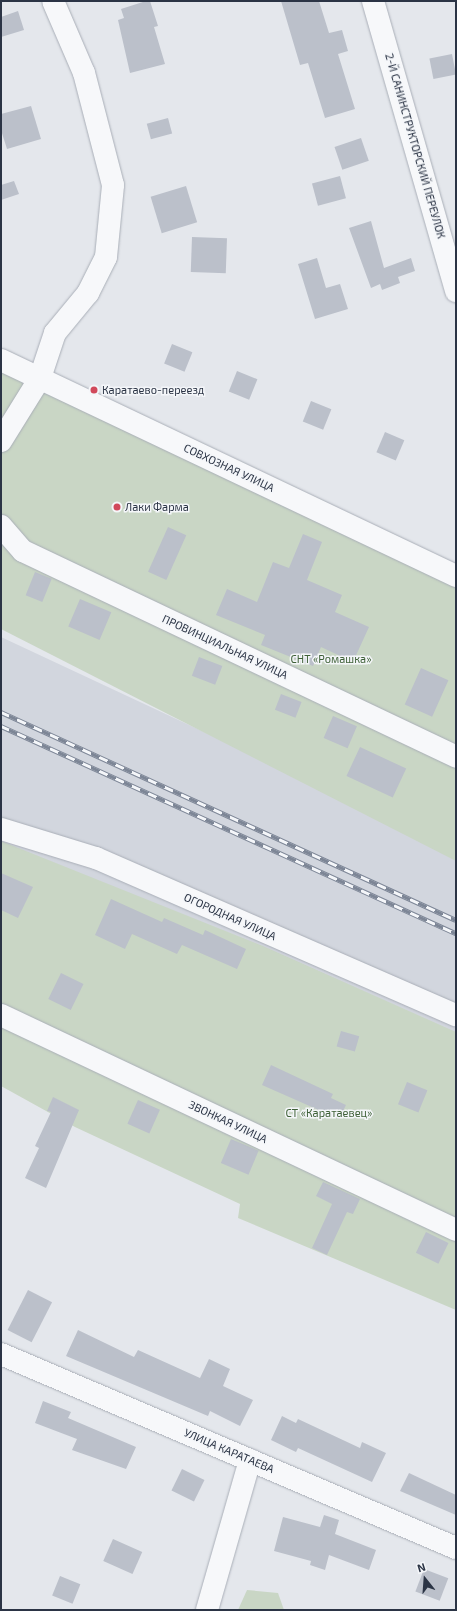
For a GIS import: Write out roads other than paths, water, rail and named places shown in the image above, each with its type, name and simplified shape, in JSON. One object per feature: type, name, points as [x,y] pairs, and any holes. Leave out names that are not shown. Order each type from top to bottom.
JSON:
[{"type":"street","points":[[1,441],[40,378],[55,333],[88,293],[106,257],[113,184],[84,72],[53,1]]},
{"type":"street","name":"2-Й САНИНСТРУКТОРСКИЙ ПЕРЕУЛОК","points":[[373,1],[456,291]]},
{"type":"street","name":"СОВХОЗНАЯ УЛИЦА","points":[[1,360],[456,576]]},
{"type":"street","name":"ПРОВИНЦИАЛЬНАЯ УЛИЦА","points":[[1,526],[23,551],[456,757]]},
{"type":"street","name":"ОГОРОДНАЯ УЛИЦА","points":[[1,829],[96,858],[456,1015]]},
{"type":"street","name":"ЗВОНКАЯ УЛИЦА","points":[[1,1015],[456,1230]]},
{"type":"street","name":"УЛИЦА КАРАТАЕВА","points":[[1,1354],[456,1548]]},
{"type":"street","points":[[207,1610],[250,1460]]},
{"type":"railway","points":[[1,712],[456,920]]},
{"type":"railway","points":[[1,726],[456,933]]},
{"type":"place","name":"Каратаево-переезд","points":[[94,390]]},
{"type":"place","name":"Лаки Фарма","points":[[117,507]]},
{"type":"park label","name":"СНТ «Ромашка»","points":[[331,659]]},
{"type":"park label","name":"СТ «Каратаевец»","points":[[329,1113]]}]
